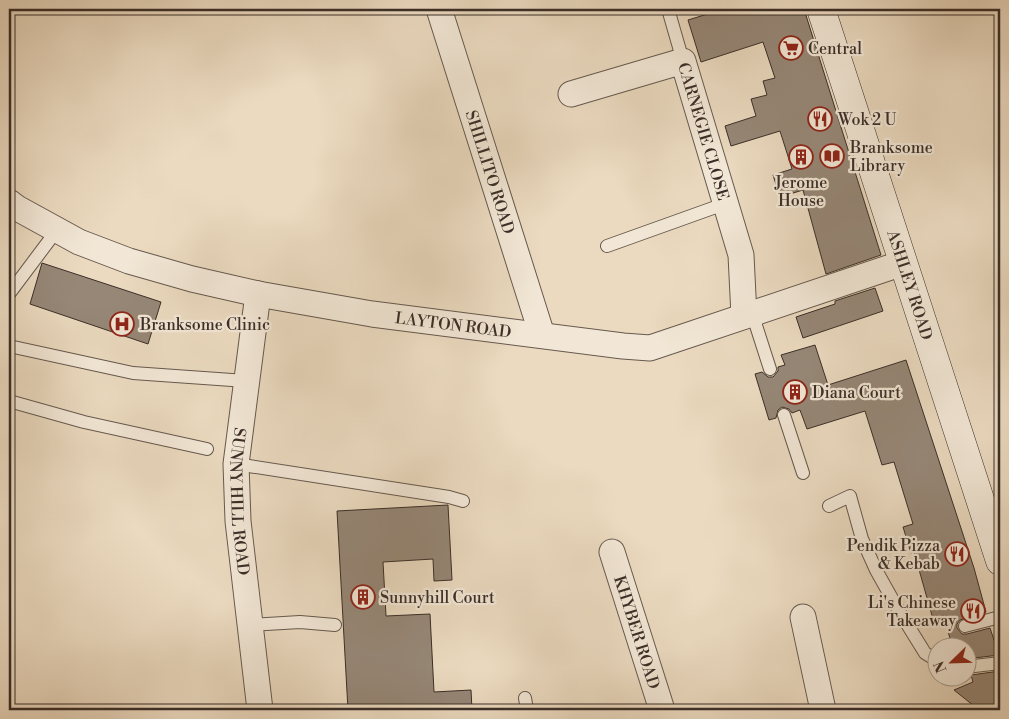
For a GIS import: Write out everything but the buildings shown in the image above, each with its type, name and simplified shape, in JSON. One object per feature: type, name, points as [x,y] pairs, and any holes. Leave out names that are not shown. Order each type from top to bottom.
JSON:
[{"type":"main road","name":"ASHLEY ROAD","points":[[821,9],[1000,561]]},
{"type":"street","name":"SHILLITO ROAD","points":[[439,9],[542,336]]},
{"type":"street","name":"CARNEGIE CLOSE","points":[[570,94],[683,61],[741,255],[748,315]]},
{"type":"street","name":"LAYTON ROAD","points":[[9,202],[79,242],[129,261],[192,279],[258,294],[372,314],[650,348],[903,263]]},
{"type":"street","name":"SUNNY HILL ROAD","points":[[258,294],[236,464],[238,521],[260,710]]},
{"type":"street","name":"KHYBER ROAD","points":[[612,552],[662,710]]},
{"type":"street","points":[[803,617],[823,710]]},
{"type":"lane","points":[[668,9],[683,61]]},
{"type":"lane","points":[[607,246],[727,203]]},
{"type":"lane","points":[[9,294],[57,230]]},
{"type":"lane","points":[[748,315],[770,369]]},
{"type":"lane","points":[[9,346],[133,373],[246,381]]},
{"type":"lane","points":[[9,401],[84,422],[207,449]]},
{"type":"lane","points":[[784,415],[803,473]]},
{"type":"lane","points":[[236,464],[449,497],[463,501]]},
{"type":"lane","points":[[829,506],[850,496],[862,539],[876,570],[926,654]]},
{"type":"lane","points":[[965,626],[1000,617]]},
{"type":"lane","points":[[250,626],[300,622],[335,625]]},
{"type":"lane","points":[[976,666],[1000,663]]},
{"type":"place","name":"Central","points":[[791,48]]},
{"type":"place","name":"Wok 2 U","points":[[820,119]]},
{"type":"place","name":"Branksome Library","points":[[832,156]]},
{"type":"place","name":"Jerome House","points":[[801,157]]},
{"type":"place","name":"Branksome Clinic","points":[[122,324]]},
{"type":"place","name":"Diana Court","points":[[795,392]]},
{"type":"place","name":"Pendik Pizza & Kebab","points":[[957,554]]},
{"type":"place","name":"Sunnyhill Court","points":[[363,597]]},
{"type":"place","name":"Li's Chinese Takeaway","points":[[973,611]]}]
